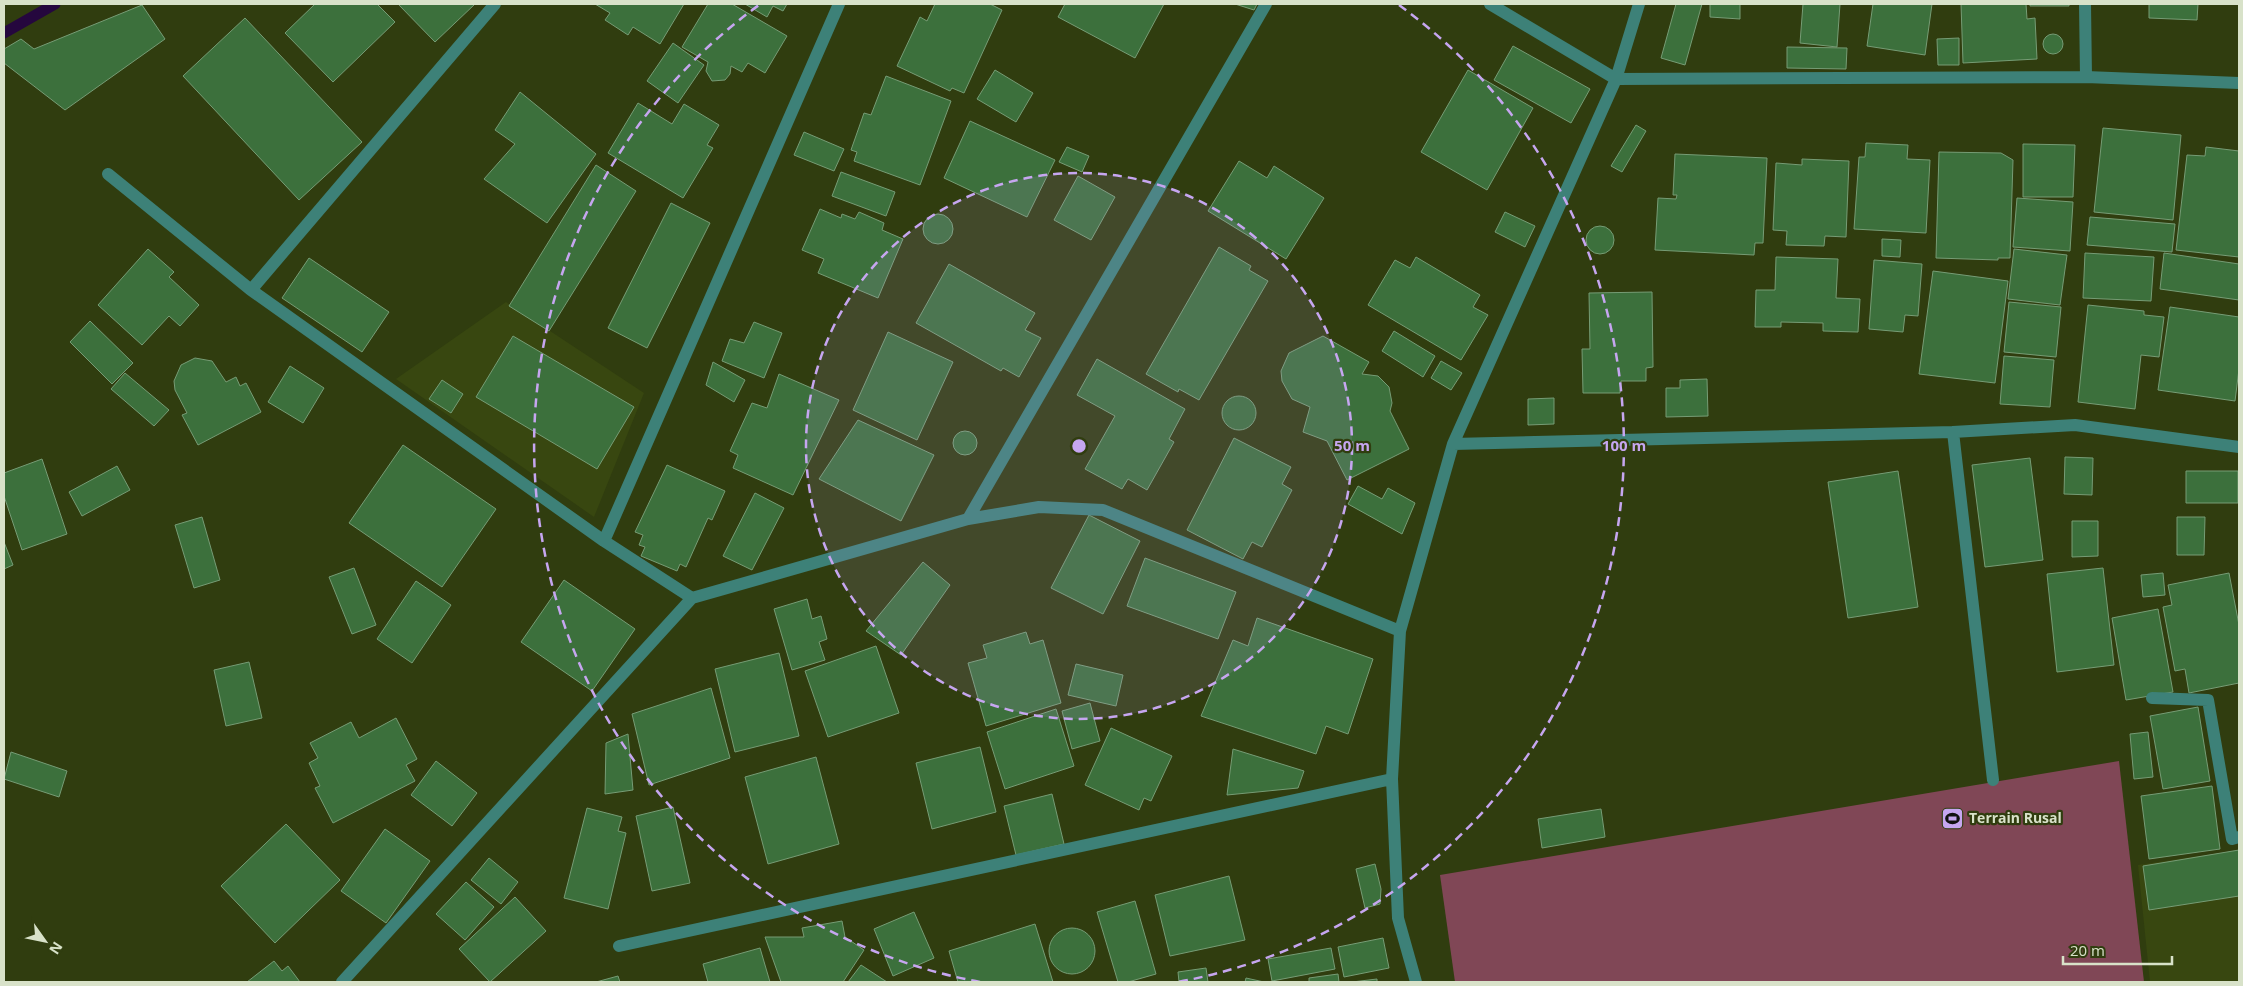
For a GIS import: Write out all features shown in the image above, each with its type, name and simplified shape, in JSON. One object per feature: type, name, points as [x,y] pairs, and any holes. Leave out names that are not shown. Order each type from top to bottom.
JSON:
[{"type":"street","points":[[251,290],[495,4]]},
{"type":"street","points":[[604,540],[838,4]]},
{"type":"street","points":[[968,520],[1266,4]]},
{"type":"street","points":[[1490,4],[1616,79],[2086,76],[2239,83]]},
{"type":"street","points":[[1416,982],[1398,918],[1392,780],[1400,631],[1454,444],[1616,79],[1639,4]]},
{"type":"street","points":[[2085,4],[2086,76]]},
{"type":"street","points":[[108,174],[251,290],[604,540],[692,598]]},
{"type":"street","points":[[1454,444],[1953,432],[2075,425],[2239,447]]},
{"type":"street","points":[[1953,432],[1993,780]]},
{"type":"street","points":[[342,982],[692,598],[968,520],[1039,507],[1103,510],[1400,631]]},
{"type":"street","points":[[2152,698],[2208,700],[2232,839],[2239,837]]},
{"type":"street","points":[[619,946],[1392,780]]},
{"type":"shaded area","points":[[506,302],[644,393],[594,517],[396,379]]},
{"type":"shaded area","name":"Terrain Rusal","points":[[2119,761],[2144,982],[1455,982],[1440,875]]},
{"type":"shaded area","points":[[2239,850],[2239,982],[2150,982],[2138,865]]},
{"type":"building","points":[[315,4],[377,4],[395,22],[333,82],[285,33]]},
{"type":"building","points":[[398,4],[475,4],[435,42]]},
{"type":"building","points":[[595,4],[684,4],[660,44],[633,27],[628,35],[605,20],[610,13]]},
{"type":"building","points":[[708,4],[732,4],[787,36],[765,73],[748,63],[742,72],[731,66],[730,74],[725,80],[712,81],[706,71],[708,62],[682,47]]},
{"type":"building","points":[[745,4],[787,4],[783,11],[773,6],[767,17]]},
{"type":"building","points":[[935,4],[990,4],[1002,10],[964,93],[952,88],[950,91],[897,66],[920,17],[927,21]]},
{"type":"building","points":[[1065,4],[1164,4],[1135,58],[1058,17]]},
{"type":"building","points":[[1235,4],[1257,4],[1254,10]]},
{"type":"building","points":[[1676,4],[1702,4],[1685,65],[1661,58]]},
{"type":"building","points":[[1710,4],[1740,4],[1740,19],[1710,17]]},
{"type":"building","points":[[1803,4],[1840,4],[1837,47],[1800,43]]},
{"type":"building","points":[[1873,4],[1932,4],[1925,55],[1867,46]]},
{"type":"building","points":[[1961,4],[2026,4],[2027,19],[2035,18],[2037,59],[1963,63]]},
{"type":"building","points":[[2030,4],[2069,4],[2069,6],[2030,6]]},
{"type":"building","points":[[2149,4],[2198,4],[2197,20],[2149,18]]},
{"type":"building","points":[[142,5],[165,39],[65,110],[4,63],[4,49],[21,39],[34,49]]},
{"type":"building","points":[[245,18],[362,142],[299,200],[183,76]]},
{"type":"building","points":[[2053,34],[2060,37],[2063,44],[2060,51],[2053,54],[2046,51],[2043,44],[2046,37]]},
{"type":"building","points":[[1959,38],[1959,65],[1938,65],[1937,39]]},
{"type":"building","points":[[673,43],[704,65],[678,103],[647,81]]},
{"type":"building","points":[[1513,46],[1590,89],[1571,123],[1494,80]]},
{"type":"building","points":[[1787,47],[1847,48],[1846,69],[1787,68]]},
{"type":"building","points":[[995,70],[1033,93],[1016,122],[977,99]]},
{"type":"building","points":[[1468,70],[1533,108],[1487,190],[1421,152]]},
{"type":"building","points":[[886,76],[951,101],[920,185],[854,161],[857,152],[851,150],[864,113],[871,115]]},
{"type":"building","points":[[520,92],[596,154],[547,223],[484,179],[515,144],[495,130]]},
{"type":"building","points":[[638,103],[672,124],[684,104],[719,125],[707,145],[713,148],[683,198],[608,153]]},
{"type":"building","points":[[970,121],[1055,160],[1027,217],[944,178]]},
{"type":"building","points":[[1636,125],[1646,131],[1622,172],[1611,166]]},
{"type":"building","points":[[2103,128],[2181,135],[2173,220],[2094,212]]},
{"type":"building","points":[[804,132],[844,149],[834,171],[794,155]]},
{"type":"building","points":[[1866,143],[1908,145],[1907,159],[1930,160],[1926,233],[1854,229],[1859,157],[1865,157]]},
{"type":"building","points":[[2023,144],[2075,145],[2073,197],[2023,197]]},
{"type":"building","points":[[1067,147],[1089,156],[1082,172],[1059,162]]},
{"type":"building","points":[[2206,147],[2239,151],[2239,257],[2176,250],[2187,155],[2205,156]]},
{"type":"building","points":[[1939,152],[2001,153],[2013,160],[2010,258],[1998,258],[1998,260],[1936,258]]},
{"type":"building","points":[[1675,154],[1767,158],[1763,243],[1755,243],[1754,255],[1655,250],[1658,198],[1676,199],[1677,195],[1673,195]]},
{"type":"building","points":[[1802,159],[1849,161],[1846,237],[1825,236],[1824,246],[1786,245],[1787,231],[1773,230],[1776,163],[1802,165]]},
{"type":"building","points":[[1239,161],[1267,178],[1274,166],[1324,198],[1286,259],[1208,211]]},
{"type":"building","points":[[596,165],[636,191],[549,331],[509,306]]},
{"type":"building","points":[[841,172],[895,192],[886,216],[832,196]]},
{"type":"building","points":[[1078,176],[1115,197],[1091,240],[1054,220]]},
{"type":"building","points":[[2017,198],[2073,202],[2070,251],[2013,247]]},
{"type":"building","points":[[671,203],[710,223],[647,348],[608,328]]},
{"type":"building","points":[[820,209],[841,218],[842,214],[855,219],[859,212],[884,223],[882,230],[903,239],[878,298],[818,273],[824,259],[802,250]]},
{"type":"building","points":[[1505,212],[1535,226],[1525,247],[1495,232]]},
{"type":"building","points":[[938,214],[949,218],[953,229],[949,240],[938,244],[927,240],[923,229],[927,218]]},
{"type":"building","points":[[2090,217],[2175,224],[2172,252],[2087,245]]},
{"type":"building","points":[[1600,226],[1610,230],[1614,240],[1610,250],[1600,254],[1590,250],[1586,240],[1590,230]]},
{"type":"building","points":[[1882,239],[1901,240],[1900,257],[1882,256]]},
{"type":"building","points":[[1219,247],[1251,266],[1249,270],[1268,281],[1199,400],[1179,389],[1178,392],[1146,374]]},
{"type":"building","points":[[148,249],[174,272],[169,277],[199,305],[180,326],[169,316],[142,345],[98,305]]},
{"type":"building","points":[[2014,249],[2067,255],[2060,305],[2008,299]]},
{"type":"building","points":[[2085,253],[2154,257],[2151,301],[2083,298]]},
{"type":"building","points":[[2164,253],[2239,264],[2239,300],[2160,289]]},
{"type":"building","points":[[1416,257],[1480,295],[1473,307],[1488,315],[1461,360],[1368,305],[1395,260],[1410,268]]},
{"type":"building","points":[[1776,257],[1838,259],[1836,298],[1860,299],[1858,332],[1823,331],[1823,323],[1781,322],[1781,327],[1755,327],[1756,290],[1775,290]]},
{"type":"building","points":[[309,258],[389,312],[362,352],[282,298]]},
{"type":"building","points":[[1874,260],[1922,264],[1918,316],[1905,315],[1903,332],[1869,329]]},
{"type":"building","points":[[949,264],[1035,313],[1025,330],[1041,338],[1019,377],[1003,368],[1001,371],[916,323]]},
{"type":"building","points":[[1933,271],[2008,281],[1995,383],[1919,374]]},
{"type":"building","points":[[1652,292],[1653,367],[1646,368],[1646,381],[1621,381],[1620,393],[1583,393],[1582,349],[1590,349],[1589,293]]},
{"type":"building","points":[[2009,302],[2061,307],[2056,357],[2004,352]]},
{"type":"building","points":[[2088,305],[2144,311],[2144,315],[2164,317],[2159,357],[2141,355],[2135,409],[2078,402]]},
{"type":"building","points":[[2170,307],[2239,317],[2239,369],[2235,401],[2158,390]]},
{"type":"building","points":[[90,321],[133,363],[112,384],[70,342]]},
{"type":"building","points":[[754,322],[782,333],[764,378],[722,361],[730,339],[744,343]]},
{"type":"building","points":[[1394,331],[1435,356],[1423,377],[1382,351]]},
{"type":"building","points":[[888,332],[953,362],[917,440],[853,410]]},
{"type":"building","points":[[513,336],[634,407],[597,469],[476,397]]},
{"type":"building","points":[[1323,336],[1369,362],[1362,374],[1378,376],[1389,387],[1392,403],[1390,411],[1409,449],[1347,480],[1327,441],[1303,432],[1310,407],[1292,399],[1282,381],[1281,371],[1289,353]]},
{"type":"building","points":[[2004,356],[2054,360],[2050,407],[2000,404]]},
{"type":"building","points":[[195,358],[212,361],[226,382],[236,377],[240,386],[246,383],[261,412],[198,445],[182,415],[187,413],[175,390],[174,381],[181,365]]},
{"type":"building","points":[[1097,359],[1185,409],[1169,439],[1174,442],[1147,490],[1128,479],[1122,489],[1085,469],[1115,416],[1077,395]]},
{"type":"building","points":[[1441,361],[1462,373],[1451,390],[1431,378]]},
{"type":"building","points":[[713,362],[745,380],[734,402],[706,385]]},
{"type":"building","points":[[290,366],[324,388],[303,423],[268,402]]},
{"type":"building","points":[[125,373],[169,410],[154,426],[111,389]]},
{"type":"building","points":[[779,374],[839,400],[793,495],[733,468],[738,455],[730,451],[752,403],[767,408]]},
{"type":"building","points":[[1707,379],[1708,416],[1666,417],[1666,388],[1680,388],[1680,380]]},
{"type":"building","points":[[442,380],[463,394],[451,413],[429,399]]},
{"type":"building","points":[[1239,396],[1251,401],[1256,413],[1251,425],[1239,430],[1227,425],[1222,413],[1227,401]]},
{"type":"building","points":[[1554,398],[1554,424],[1528,425],[1528,399]]},
{"type":"building","points":[[858,420],[934,455],[901,521],[819,479]]},
{"type":"building","points":[[965,431],[974,434],[977,443],[974,452],[965,455],[956,452],[953,443],[956,434]]},
{"type":"building","points":[[1234,438],[1291,467],[1282,484],[1292,490],[1262,547],[1252,542],[1243,559],[1187,530]]},
{"type":"building","points":[[403,445],[496,509],[442,587],[349,523]]},
{"type":"building","points":[[2065,457],[2093,458],[2092,495],[2064,494]]},
{"type":"building","points":[[2030,458],[2043,560],[1985,567],[1972,465]]},
{"type":"building","points":[[42,459],[67,534],[22,550],[4,496],[4,473]]},
{"type":"building","points":[[667,465],[725,491],[712,520],[708,518],[686,567],[680,564],[677,571],[641,556],[645,547],[639,545],[643,535],[635,532]]},
{"type":"building","points":[[117,466],[130,490],[82,516],[69,492]]},
{"type":"building","points":[[1898,471],[1918,607],[1848,618],[1828,482]]},
{"type":"building","points":[[2186,471],[2238,471],[2238,503],[2186,503]]},
{"type":"building","points":[[1358,486],[1382,499],[1388,488],[1415,503],[1402,534],[1348,504]]},
{"type":"building","points":[[755,493],[784,508],[752,570],[723,556]]},
{"type":"building","points":[[1089,515],[1140,541],[1103,614],[1051,588]]},
{"type":"building","points":[[202,517],[220,580],[194,588],[175,525]]},
{"type":"building","points":[[2177,517],[2205,517],[2204,555],[2177,555]]},
{"type":"building","points":[[2072,521],[2098,521],[2098,556],[2072,557]]},
{"type":"building","points":[[4,542],[13,565],[4,569]]},
{"type":"building","points":[[1145,558],[1236,592],[1218,639],[1127,606]]},
{"type":"building","points":[[923,562],[950,585],[901,655],[866,631]]},
{"type":"building","points":[[354,568],[376,625],[352,634],[329,577]]},
{"type":"building","points":[[2103,568],[2114,665],[2057,672],[2047,574]]},
{"type":"building","points":[[2163,573],[2165,595],[2143,597],[2141,575]]},
{"type":"building","points":[[2229,573],[2239,625],[2239,683],[2189,693],[2185,669],[2175,671],[2163,607],[2172,605],[2168,585]]},
{"type":"building","points":[[564,580],[635,629],[592,691],[521,642]]},
{"type":"building","points":[[416,581],[451,605],[412,663],[377,639]]},
{"type":"building","points":[[807,599],[812,619],[821,616],[827,639],[819,642],[825,660],[792,670],[774,609]]},
{"type":"building","points":[[2158,609],[2173,692],[2126,700],[2112,618]]},
{"type":"building","points":[[1257,618],[1373,659],[1348,734],[1326,726],[1316,754],[1201,716],[1233,640],[1248,646]]},
{"type":"building","points":[[1026,632],[1030,644],[1043,640],[1061,703],[986,726],[968,663],[987,658],[983,645]]},
{"type":"building","points":[[876,646],[899,713],[828,737],[805,671]]},
{"type":"building","points":[[779,653],[799,736],[735,752],[715,669]]},
{"type":"building","points":[[249,662],[262,718],[226,726],[214,670]]},
{"type":"building","points":[[1076,664],[1123,675],[1116,706],[1068,695]]},
{"type":"building","points":[[711,688],[730,758],[649,785],[632,714]]},
{"type":"building","points":[[1090,703],[1100,741],[1072,749],[1062,711]]},
{"type":"building","points":[[2198,707],[2210,781],[2163,789],[2150,716]]},
{"type":"building","points":[[1056,709],[1074,766],[1005,789],[987,732]]},
{"type":"building","points":[[396,718],[417,759],[406,765],[415,781],[333,823],[315,788],[320,786],[309,763],[318,758],[310,743],[351,722],[359,738]]},
{"type":"building","points":[[1111,728],[1172,756],[1151,801],[1144,798],[1139,810],[1085,785]]},
{"type":"building","points":[[2148,732],[2153,777],[2134,779],[2130,734]]},
{"type":"building","points":[[628,734],[633,790],[605,794],[606,743]]},
{"type":"building","points":[[980,747],[996,812],[932,829],[916,763]]},
{"type":"building","points":[[1233,749],[1304,771],[1298,788],[1227,795]]},
{"type":"building","points":[[11,752],[67,771],[59,797],[4,779]]},
{"type":"building","points":[[816,757],[839,844],[768,864],[745,777]]},
{"type":"building","points":[[436,761],[477,793],[452,826],[411,795]]},
{"type":"building","points":[[2212,786],[2220,849],[2149,859],[2141,796]]},
{"type":"building","points":[[1052,794],[1064,844],[1016,855],[1004,806]]},
{"type":"building","points":[[673,807],[690,883],[652,891],[636,816]]},
{"type":"building","points":[[587,808],[622,817],[618,831],[626,833],[608,909],[564,898]]},
{"type":"building","points":[[1601,809],[1605,837],[1542,848],[1538,819]]},
{"type":"building","points":[[286,824],[340,880],[275,943],[221,886]]},
{"type":"building","points":[[385,829],[430,861],[386,923],[341,891]]},
{"type":"building","points":[[2239,850],[2239,896],[2149,910],[2143,866]]},
{"type":"building","points":[[489,858],[518,882],[501,904],[471,880]]},
{"type":"building","points":[[1375,864],[1381,889],[1380,904],[1365,908],[1356,869]]},
{"type":"building","points":[[1229,876],[1245,940],[1170,956],[1155,895]]},
{"type":"building","points":[[466,882],[494,907],[465,940],[436,914]]},
{"type":"building","points":[[515,897],[546,931],[490,982],[459,949]]},
{"type":"building","points":[[1135,901],[1156,974],[1128,982],[1118,982],[1097,912]]},
{"type":"building","points":[[914,912],[934,958],[893,976],[874,929]]},
{"type":"building","points":[[842,921],[845,937],[864,950],[843,982],[781,982],[765,937],[804,937],[802,928]]},
{"type":"building","points":[[1035,924],[1053,982],[958,982],[949,951]]},
{"type":"building","points":[[1072,928],[1085,932],[1091,938],[1095,951],[1091,964],[1085,970],[1072,974],[1059,970],[1053,964],[1049,951],[1053,938],[1059,932]]},
{"type":"building","points":[[1383,938],[1389,968],[1344,977],[1338,947]]},
{"type":"building","points":[[760,948],[770,982],[708,982],[703,964]]},
{"type":"building","points":[[1331,948],[1335,969],[1272,981],[1268,959]]},
{"type":"building","points":[[274,961],[282,971],[288,966],[300,982],[247,982]]},
{"type":"building","points":[[861,965],[887,982],[848,982]]},
{"type":"building","points":[[1206,968],[1208,982],[1179,982],[1178,972]]},
{"type":"building","points":[[1338,974],[1339,982],[1309,982],[1309,978]]},
{"type":"building","points":[[618,976],[620,982],[596,982]]},
{"type":"building","points":[[1246,978],[1264,982],[1245,982]]},
{"type":"building","points":[[1377,979],[1377,982],[1352,982]]},
{"type":"waterway","points":[[4,33],[55,4]]},
{"type":"place","name":"Terrain Rusal","points":[[1953,818]]}]
